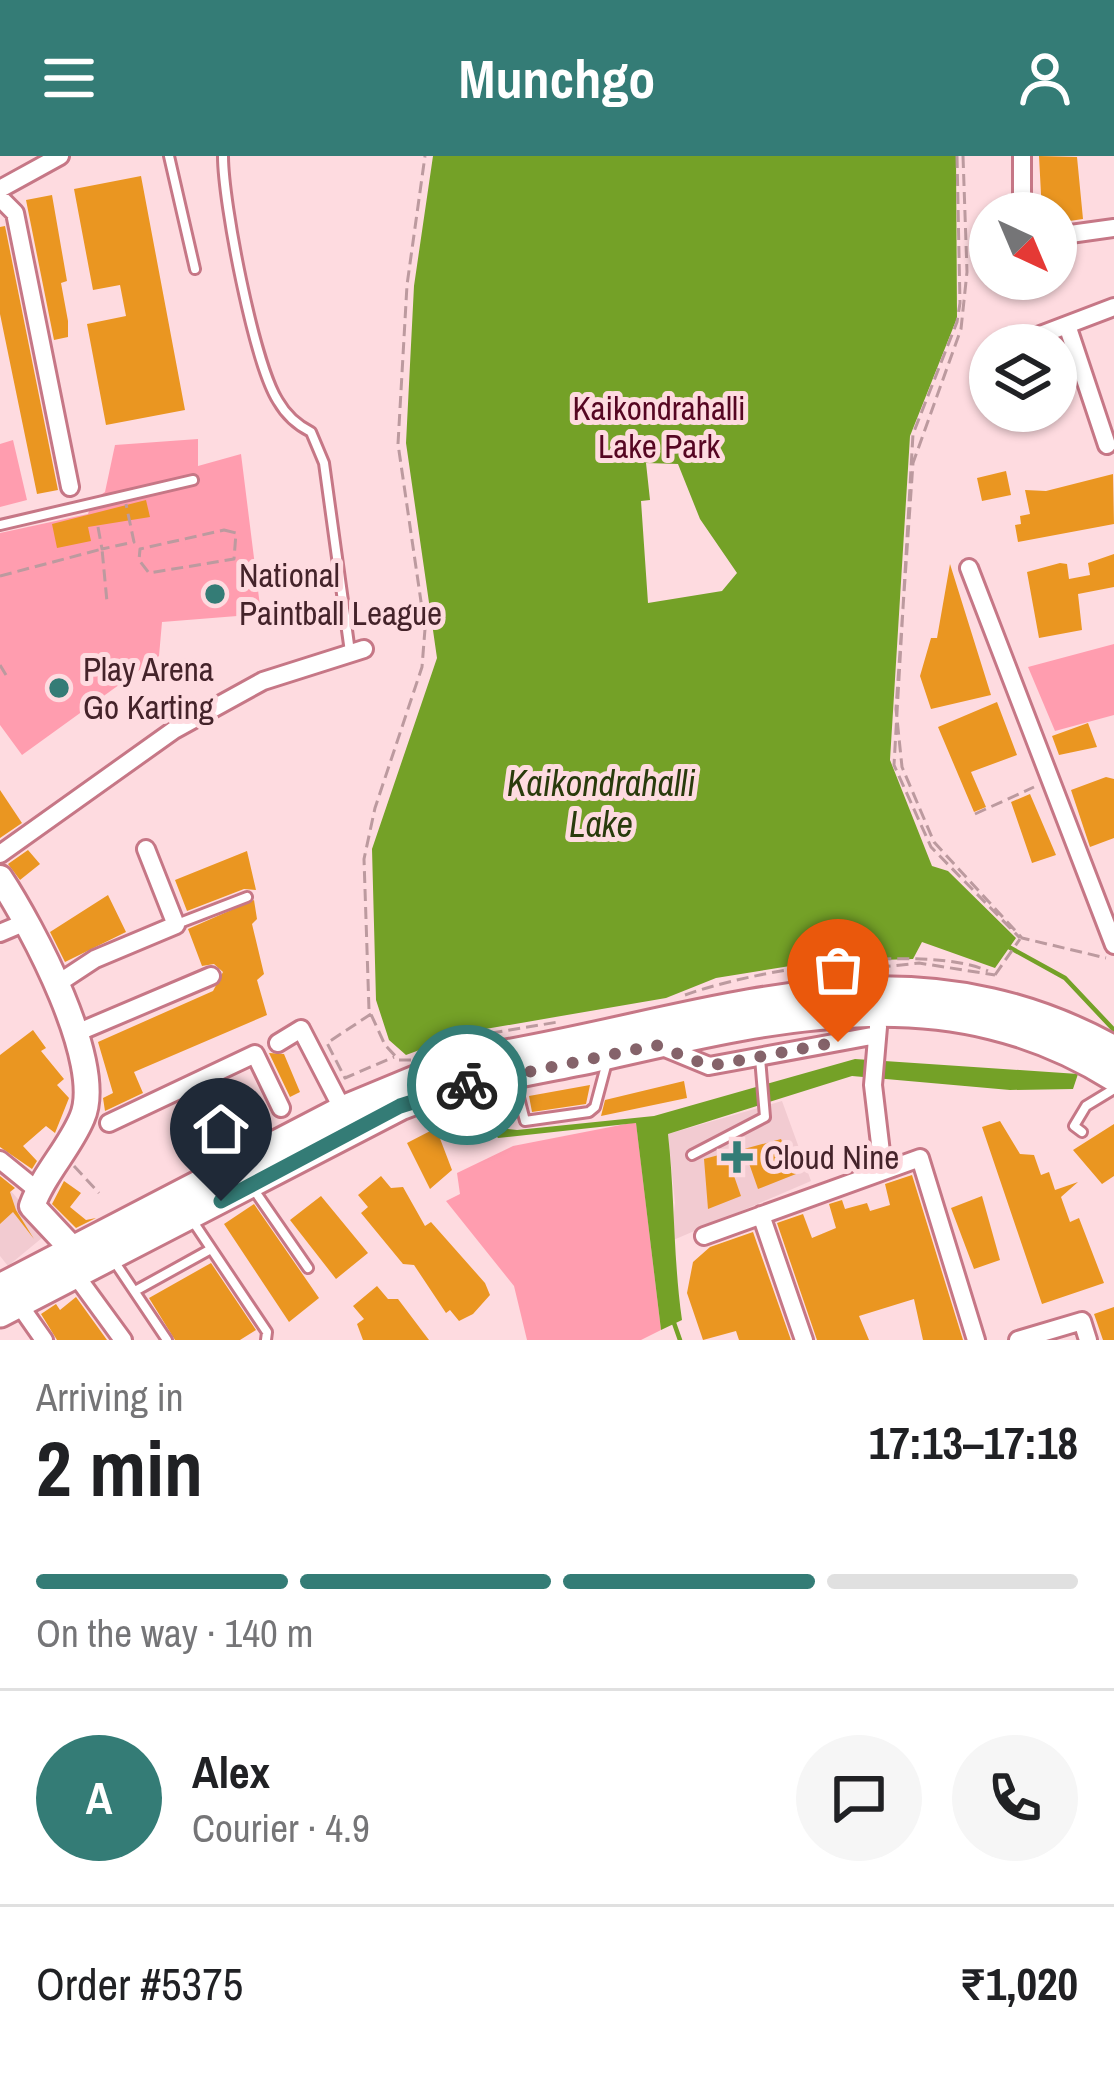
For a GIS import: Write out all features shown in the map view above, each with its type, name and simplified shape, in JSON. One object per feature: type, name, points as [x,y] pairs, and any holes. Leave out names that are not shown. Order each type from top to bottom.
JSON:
[{"type":"main road","points":[[4,892],[26,922],[54,986],[74,1034],[89,1090],[82,1118],[32,1206],[76,1265]]},
{"type":"main road","points":[[76,1265],[112,1258],[190,1217],[343,1110],[457,1065],[827,990],[907,989],[1029,1010],[1114,1050]]},
{"type":"main road","points":[[6,1301],[245,1176],[400,1106],[609,1054],[831,1011],[879,1022],[1020,1032],[1080,1055],[1114,1077]]},
{"type":"street","points":[[0,189],[60,156]]},
{"type":"street","points":[[1022,156],[1022,192]]},
{"type":"street","points":[[0,198],[15,213],[70,487]]},
{"type":"street","points":[[1077,233],[1114,228]]},
{"type":"street","points":[[1069,324],[1114,307]]},
{"type":"street","points":[[1077,357],[1107,446]]},
{"type":"street","points":[[969,568],[1114,946]]},
{"type":"street","points":[[0,854],[174,730],[263,681],[357,651]]},
{"type":"street","points":[[54,986],[95,959],[176,925],[146,849]]},
{"type":"street","points":[[0,933],[26,922]]},
{"type":"street","points":[[74,1034],[211,976]]},
{"type":"street","points":[[656,1045],[696,1065],[760,1057],[879,1022],[873,1085],[883,1169]]},
{"type":"street","points":[[278,1043],[301,1029],[343,1110]]},
{"type":"street","points":[[109,1123],[254,1054],[280,1108]]},
{"type":"street","points":[[196,1082],[245,1176]]},
{"type":"street","points":[[704,1237],[920,1158],[976,1340]]},
{"type":"street","points":[[0,1160],[38,1190]]},
{"type":"street","points":[[761,1215],[804,1340]]},
{"type":"street","points":[[76,1265],[123,1340]]},
{"type":"street","points":[[6,1301],[44,1340]]},
{"type":"street","points":[[1018,1340],[1082,1321],[1088,1340]]},
{"type":"lane","points":[[170,156],[195,269]]},
{"type":"lane","points":[[223,156],[241,273],[274,394],[298,425],[311,432],[324,463],[357,651]]},
{"type":"lane","points":[[0,525],[193,480]]},
{"type":"lane","points":[[176,925],[247,897]]},
{"type":"lane","points":[[513,1075],[525,1120],[589,1112],[597,1104],[609,1054]]},
{"type":"lane","points":[[692,1155],[765,1117],[760,1057]]},
{"type":"lane","points":[[1082,1132],[1074,1126],[1086,1106],[1114,1089]]},
{"type":"lane","points":[[245,1176],[308,1268]]},
{"type":"lane","points":[[190,1217],[267,1332],[266,1340]]},
{"type":"lane","points":[[135,1291],[211,1249]]},
{"type":"lane","points":[[112,1258],[166,1340]]},
{"type":"path","points":[[395,1056],[371,1014],[364,859],[375,808],[422,667],[425,628],[398,444],[407,285],[425,156]]},
{"type":"path","points":[[960,156],[968,272],[961,329],[913,463],[896,709],[902,766],[934,842],[1022,938]]},
{"type":"path","points":[[960,156],[957,322],[913,434],[894,765],[931,847],[1022,938],[1099,959],[1114,956]]},
{"type":"path","points":[[0,576],[134,542],[124,496]]},
{"type":"path","points":[[98,527],[106,602]]},
{"type":"path","points":[[236,532],[234,559],[149,572],[140,560],[140,549],[154,544],[236,532]]},
{"type":"path","points":[[0,664],[6,675]]},
{"type":"path","points":[[975,814],[1047,781]]},
{"type":"path","points":[[670,1006],[838,968],[919,963],[995,974],[1022,938]]},
{"type":"path","points":[[371,1014],[328,1043],[345,1078],[395,1056],[422,1060]]},
{"type":"path","points":[[439,1054],[472,1041],[562,1028]]},
{"type":"path","points":[[61,1151],[99,1193]]},
{"type":"shaded area","points":[[198,439],[198,466],[241,454],[261,614],[162,622],[159,656],[22,755],[0,725],[0,533],[88,514],[92,501],[105,492],[115,445]]},
{"type":"shaded area","points":[[13,440],[27,500],[0,507],[0,444]]},
{"type":"shaded area","points":[[1114,644],[1114,715],[1055,731],[1028,667]]},
{"type":"shaded area","name":"Cloud Nine","points":[[782,1101],[811,1181],[671,1241],[675,1203],[668,1134]]},
{"type":"shaded area","points":[[636,1122],[661,1330],[641,1340],[527,1340],[514,1286],[446,1201],[460,1194],[457,1173],[513,1146]]},
{"type":"shaded area","points":[[10,1190],[48,1233],[8,1266],[0,1256],[0,1198]]},
{"type":"water","name":"Kaikondrahalli Lake","points":[[433,156],[956,156],[957,318],[910,436],[890,760],[932,866],[948,871],[1016,938],[995,968],[922,942],[913,959],[815,962],[716,978],[666,998],[468,1032],[406,1055],[389,1040],[376,1000],[372,849],[437,658],[406,443],[414,286]],"holes":[[[646,463],[678,464],[700,519],[737,573],[722,591],[648,603],[641,501],[650,500]]]},
{"type":"water","points":[[855,1059],[1078,1074],[1073,1089],[1010,1090],[852,1076],[668,1134],[682,1320],[661,1330],[636,1123],[498,1138],[480,1117],[491,1116],[500,1128],[517,1130],[654,1116]]},
{"type":"building","points":[[1039,156],[1077,157],[1083,219],[1077,220],[1077,192],[1041,192]]},
{"type":"building","points":[[141,176],[185,410],[106,425],[87,324],[126,316],[120,285],[93,290],[74,189]]},
{"type":"building","points":[[52,195],[67,281],[61,283],[68,321],[68,337],[54,340],[26,200]]},
{"type":"building","points":[[5,226],[58,490],[37,494],[0,314],[0,227]]},
{"type":"building","points":[[1006,471],[1011,495],[982,501],[977,478]]},
{"type":"building","points":[[1113,474],[1114,524],[1018,542],[1015,525],[1021,524],[1020,516],[1030,514],[1025,490],[1046,491]]},
{"type":"building","points":[[146,500],[150,517],[88,527],[91,541],[57,548],[52,524]]},
{"type":"building","points":[[1114,554],[1114,587],[1078,594],[1082,630],[1039,638],[1027,572],[1060,563],[1067,564],[1069,579],[1090,575],[1088,563]]},
{"type":"building","points":[[950,564],[991,695],[931,709],[920,676],[931,638],[937,638]]},
{"type":"building","points":[[997,702],[1017,755],[971,772],[986,807],[974,812],[938,727]]},
{"type":"building","points":[[1088,723],[1097,747],[1059,755],[1052,736]]},
{"type":"building","points":[[1106,777],[1114,779],[1114,838],[1090,847],[1071,790]]},
{"type":"building","points":[[0,790],[22,823],[0,838]]},
{"type":"building","points":[[1030,794],[1056,855],[1032,863],[1011,802]]},
{"type":"building","points":[[28,850],[40,864],[20,880],[8,864]]},
{"type":"building","points":[[247,851],[256,890],[244,889],[187,911],[175,880]]},
{"type":"building","points":[[108,895],[126,932],[65,962],[50,932]]},
{"type":"building","points":[[254,900],[257,919],[252,924],[264,974],[257,980],[267,1015],[134,1072],[143,1093],[105,1111],[103,1098],[113,1093],[98,1042],[213,991],[223,972],[214,964],[202,966],[188,929]]},
{"type":"building","points":[[33,1030],[46,1048],[41,1051],[64,1079],[57,1085],[69,1098],[55,1133],[46,1126],[23,1146],[37,1161],[32,1169],[0,1147],[0,1055]]},
{"type":"building","points":[[269,1053],[284,1054],[300,1092],[290,1097]]},
{"type":"building","points":[[684,1081],[687,1098],[601,1116],[605,1100]]},
{"type":"building","points":[[590,1085],[586,1104],[532,1112],[529,1096]]},
{"type":"building","points":[[1000,1121],[1020,1154],[1034,1155],[1041,1175],[1049,1172],[1055,1190],[1078,1182],[1061,1197],[1070,1222],[1079,1218],[1104,1283],[1042,1304],[982,1127]]},
{"type":"building","points":[[1114,1124],[1114,1176],[1102,1184],[1073,1150]]},
{"type":"building","points":[[436,1128],[452,1170],[430,1189],[407,1143]]},
{"type":"building","points":[[781,1139],[796,1174],[758,1189],[744,1149]]},
{"type":"building","points":[[726,1153],[741,1196],[708,1209],[704,1159]]},
{"type":"building","points":[[912,1175],[963,1340],[923,1340],[914,1299],[859,1316],[869,1340],[817,1340],[777,1223],[803,1214],[812,1238],[836,1228],[829,1204],[842,1200],[845,1209],[867,1203],[870,1211],[890,1205],[885,1184]]},
{"type":"building","points":[[0,1176],[15,1188],[10,1192],[16,1210],[34,1239],[13,1212],[0,1224]]},
{"type":"building","points":[[381,1176],[391,1188],[403,1187],[425,1226],[431,1222],[485,1283],[490,1295],[473,1314],[459,1321],[450,1310],[446,1313],[414,1265],[403,1264],[361,1213],[368,1207],[358,1195]]},
{"type":"building","points":[[64,1181],[81,1193],[70,1207],[86,1220],[96,1218],[76,1228],[52,1204]]},
{"type":"building","points":[[321,1196],[368,1253],[336,1279],[290,1220]]},
{"type":"building","points":[[982,1196],[1000,1260],[974,1269],[951,1208]]},
{"type":"building","points":[[254,1204],[319,1298],[289,1322],[224,1224]]},
{"type":"building","points":[[753,1232],[791,1340],[739,1340],[736,1331],[703,1340],[687,1293],[693,1262],[710,1247]]},
{"type":"building","points":[[211,1263],[256,1330],[240,1340],[175,1340],[149,1298]]},
{"type":"building","points":[[377,1286],[388,1299],[398,1299],[429,1340],[363,1340],[357,1324],[364,1319],[353,1306]]},
{"type":"building","points":[[76,1297],[107,1340],[57,1340],[41,1314],[56,1304],[60,1310]]},
{"type":"building","points":[[1114,1307],[1114,1340],[1103,1340],[1094,1314]]},
{"type":"waterway","points":[[1007,946],[1065,978],[1114,1030]]},
{"type":"waterway","points":[[674,1323],[680,1340]]},
{"type":"way so far","points":[[467,1085],[656,1045],[678,1058],[709,1066],[838,1042]]},
{"type":"place","name":"National Paintball League","points":[[215,594]]},
{"type":"place","name":"Play Arena Go Karting","points":[[59,688]]},
{"type":"place","name":"Cloud Nine","points":[[737,1157]]},
{"type":"route","points":[[221,1201],[400,1106],[467,1085]]},
{"type":"park label","name":"Kaikondrahalli Lake Park","points":[[659,427]]}]
